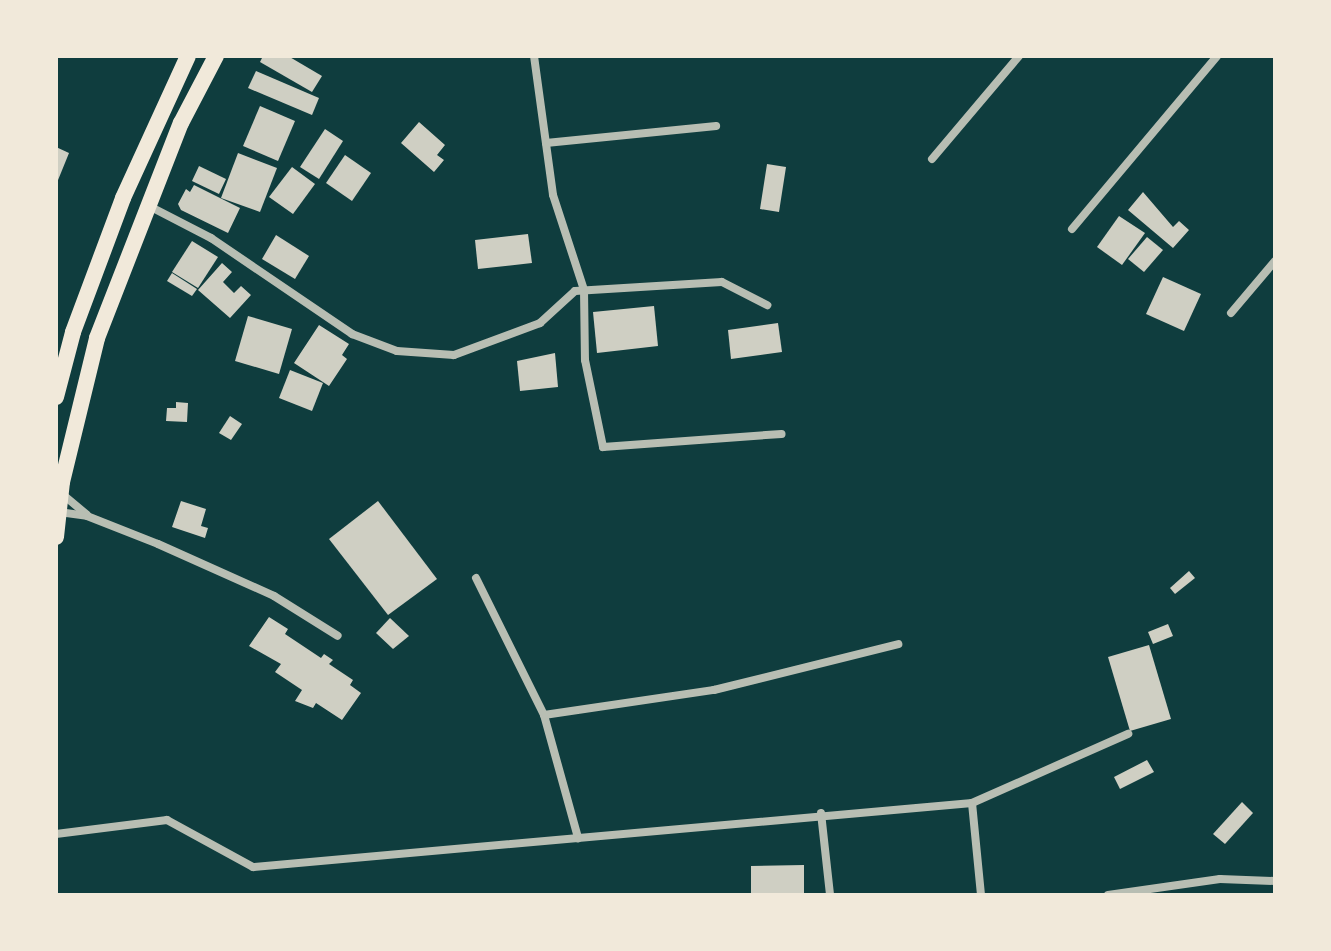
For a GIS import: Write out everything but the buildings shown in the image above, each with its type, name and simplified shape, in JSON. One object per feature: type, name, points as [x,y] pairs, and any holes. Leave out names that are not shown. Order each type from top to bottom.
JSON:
[{"type":"main road","points":[[56,397],[73,332],[123,198],[188,56]]},
{"type":"main road","points":[[56,537],[61,493],[97,338],[181,123],[216,56]]},
{"type":"street","points":[[534,56],[553,195],[584,290],[585,360],[603,447],[782,434]]},
{"type":"street","points":[[932,159],[1019,56]]},
{"type":"street","points":[[1072,229],[1217,56]]},
{"type":"street","points":[[546,143],[716,126]]},
{"type":"street","points":[[148,206],[211,238],[352,334],[397,351],[454,355],[540,323],[575,291],[722,282],[767,305]]},
{"type":"street","points":[[1231,313],[1275,261]]},
{"type":"street","points":[[61,493],[87,516]]},
{"type":"street","points":[[59,511],[87,516],[274,596],[338,636]]},
{"type":"street","points":[[476,578],[544,715],[578,838]]},
{"type":"street","points":[[544,715],[714,690],[898,644]]},
{"type":"street","points":[[56,834],[167,820],[253,867],[821,813],[972,803],[1128,734]]},
{"type":"street","points":[[972,803],[981,895]]},
{"type":"street","points":[[821,813],[830,895]]},
{"type":"street","points":[[1108,895],[1220,879],[1275,881]]}]
